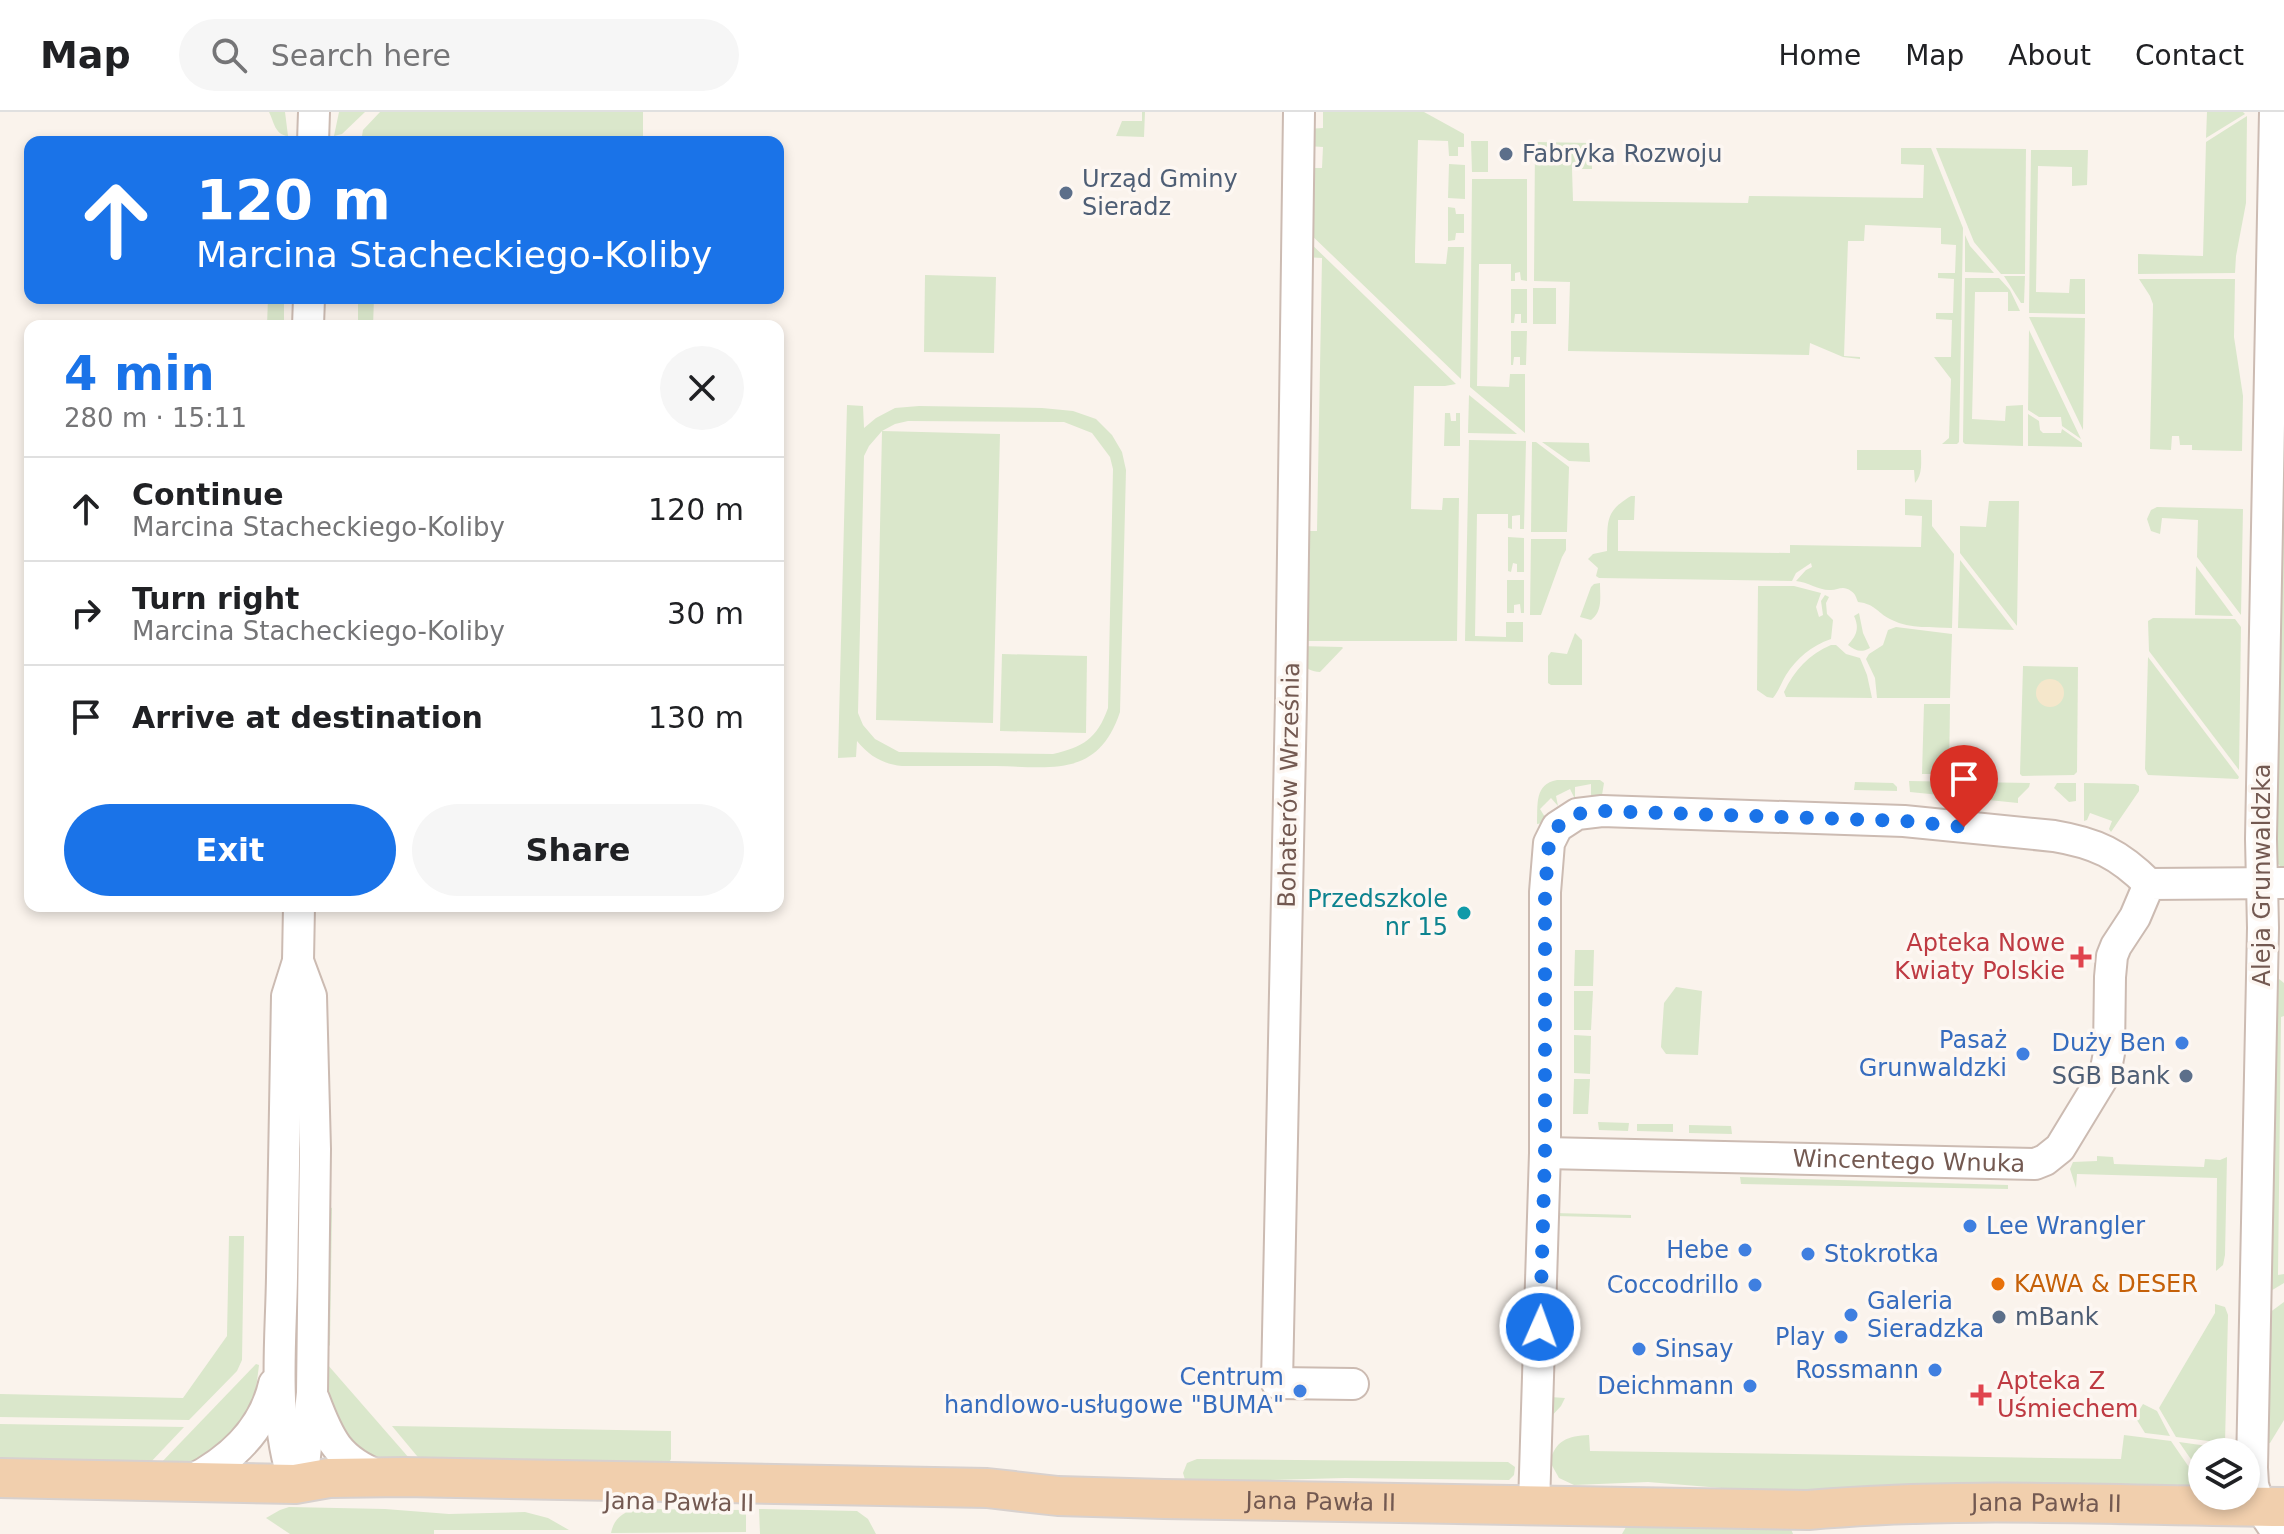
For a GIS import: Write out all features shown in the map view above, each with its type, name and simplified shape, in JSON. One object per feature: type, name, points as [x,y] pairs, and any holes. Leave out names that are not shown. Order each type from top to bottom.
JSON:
[{"type":"main road","name":"Jana Pawła II","points":[[0,1478],[288,1483],[380,1476],[987,1488],[1058,1496]]},
{"type":"main road","name":"Jana Pawła II","points":[[288,1483],[333,1491],[531,1503],[611,1500],[886,1505],[991,1503],[1058,1496],[1534,1491],[1808,1510],[1845,1517],[1987,1524],[2277,1522]]},
{"type":"main road","name":"Jana Pawła II","points":[[1808,1510],[1868,1504],[2188,1501]]},
{"type":"main road","name":"Jana Pawła II","points":[[2226,1510],[2277,1522]]},
{"type":"street","points":[[313,136],[314,112]]},
{"type":"street","name":"Bohaterów Września","points":[[1299,112],[1277,1383],[1353,1384]]},
{"type":"street","name":"Aleja Grunwaldzka","points":[[2249,1438],[2263,921],[2273,883],[2270,377],[2275,112]]},
{"type":"street","points":[[2270,377],[2284,349]]},
{"type":"street","points":[[1534,1491],[1545,1153],[1545,931],[1549,843],[1557,827],[1577,814],[1602,811],[1904,821],[2054,836],[2099,846],[2120,858],[2149,884],[2273,883]]},
{"type":"street","name":"Wincentego Wnuka","points":[[1545,1153],[2023,1166],[2045,1160],[2060,1148],[2105,1074],[2109,1053],[2112,956],[2135,917],[2149,884]]},
{"type":"street","points":[[288,1483],[281,1421],[287,996],[298,961],[299,912]]},
{"type":"street","points":[[288,1483],[304,1465],[312,1393],[315,1149],[311,996],[298,961]]},
{"type":"street","points":[[190,1481],[218,1465],[251,1433],[269,1404],[281,1355]]},
{"type":"street","points":[[312,1393],[324,1427],[335,1445],[361,1469],[380,1476]]},
{"type":"street","name":"Aleja Grunwaldzka","points":[[2260,1496],[2277,1522]]},
{"type":"green space","points":[[269,112],[285,112],[288,136],[278,131]]},
{"type":"green space","points":[[339,112],[365,112],[342,134],[334,136]]},
{"type":"green space","points":[[380,112],[643,112],[643,136],[362,136],[363,130]]},
{"type":"green space","points":[[1142,112],[1145,112],[1144,137],[1116,136],[1122,121],[1142,121]]},
{"type":"green space","points":[[1323,112],[1424,112],[1464,134],[1464,147],[1458,147],[1458,156],[1449,156],[1448,141],[1418,140],[1415,252],[1415,263],[1446,264],[1448,247],[1464,247],[1461,379],[1305,229],[1306,168],[1322,168],[1323,147],[1307,146],[1307,129],[1323,128]]},
{"type":"green space","points":[[2207,112],[2243,112],[2245,114],[2206,138]]},
{"type":"green space","points":[[2247,116],[2246,203],[2235,273],[2138,274],[2138,254],[2203,256],[2206,142]]},
{"type":"green space","points":[[1471,141],[1488,141],[1488,172],[1472,172]]},
{"type":"green space","points":[[1535,142],[1591,143],[1592,169],[1572,169],[1573,201],[1748,203],[1749,196],[1923,198],[1924,165],[1901,164],[1901,148],[1931,148],[1963,228],[1959,442],[1942,444],[1949,438],[1951,379],[1934,357],[1951,357],[1952,320],[1936,319],[1936,313],[1953,313],[1954,279],[1938,278],[1938,273],[1955,273],[1956,245],[1941,244],[1941,228],[1865,225],[1864,241],[1848,241],[1844,356],[1860,359],[1843,357],[1810,343],[1809,355],[1568,351],[1570,282],[1534,281]]},
{"type":"green space","points":[[1936,148],[2026,149],[2025,274],[2001,274],[1974,242]]},
{"type":"green space","points":[[2031,150],[2088,150],[2087,185],[2072,186],[2072,167],[2038,166],[2036,292],[2069,293],[2070,279],[2085,279],[2085,314],[2029,313]]},
{"type":"green space","points":[[1449,164],[1465,165],[1465,199],[1448,198]]},
{"type":"green space","points":[[1472,179],[1527,179],[1527,281],[1521,280],[1520,272],[1515,273],[1515,281],[1511,281],[1511,264],[1479,264],[1477,386],[1509,387],[1510,374],[1525,374],[1525,433],[1470,387]]},
{"type":"green space","points":[[1448,207],[1455,208],[1456,214],[1464,214],[1464,233],[1456,233],[1455,240],[1448,241]]},
{"type":"green space","points":[[1965,235],[1970,246],[1994,273],[1965,272]]},
{"type":"green space","points":[[1305,238],[1456,384],[1414,386],[1411,509],[1442,510],[1443,498],[1459,498],[1457,641],[1298,641],[1300,531],[1317,531],[1322,258],[1305,257]]},
{"type":"green space","points":[[925,275],[996,277],[994,353],[924,352]]},
{"type":"green space","points":[[2004,276],[2025,276],[2024,303],[2021,303]]},
{"type":"green space","points":[[1965,278],[1999,278],[2010,290],[2020,311],[2008,311],[2008,292],[1975,292],[1972,419],[2005,421],[2006,406],[2023,405],[2023,446],[1963,442]]},
{"type":"green space","points":[[2139,279],[2235,279],[2234,337],[2243,396],[2242,451],[2192,450],[2192,445],[2180,445],[2179,436],[2172,436],[2171,450],[2150,449],[2153,304]]},
{"type":"green space","points":[[1533,288],[1556,288],[1556,324],[1533,324]]},
{"type":"green space","points":[[1511,289],[1527,289],[1527,323],[1521,323],[1521,314],[1515,314],[1514,323],[1511,323]]},
{"type":"green space","points":[[268,304],[284,304],[284,320],[267,320]]},
{"type":"green space","points":[[358,304],[374,304],[373,320],[358,320]]},
{"type":"green space","points":[[2029,317],[2085,318],[2083,430]]},
{"type":"green space","points":[[2029,330],[2081,439],[2062,426],[2061,417],[2039,417],[2028,410]]},
{"type":"green space","points":[[1511,331],[1527,331],[1526,365],[1520,365],[1520,357],[1514,357],[1511,365]]},
{"type":"green space","points":[[1469,395],[1517,434],[1468,433]]},
{"type":"green space","points":[[847,405],[863,406],[864,428],[895,408],[919,406],[1042,408],[1073,411],[1096,419],[1112,435],[1122,452],[1126,470],[1120,712],[1111,733],[1086,758],[1054,767],[902,766],[877,758],[857,741],[856,757],[838,758]],"holes":[[[908,421],[1064,422],[1092,433],[1110,457],[1113,469],[1108,708],[1094,734],[1081,745],[1053,754],[899,752],[875,739],[863,725],[858,713],[864,456],[882,431]]]},
{"type":"green space","points":[[1445,413],[1450,413],[1451,421],[1456,421],[1456,413],[1460,413],[1460,446],[1444,446]]},
{"type":"green space","points":[[2028,414],[2039,421],[2043,433],[2061,433],[2062,429],[2082,443],[2082,447],[2028,446]]},
{"type":"green space","points":[[882,431],[1000,434],[993,723],[876,720]]},
{"type":"green space","points":[[1469,440],[1526,441],[1524,529],[1520,529],[1520,515],[1512,516],[1512,529],[1508,528],[1508,514],[1477,514],[1475,636],[1506,637],[1506,622],[1523,622],[1523,642],[1465,641]]},
{"type":"green space","points":[[1532,442],[1569,467],[1567,532],[1531,532]]},
{"type":"green space","points":[[1542,442],[1589,443],[1590,462],[1569,461]]},
{"type":"green space","points":[[1857,450],[1921,450],[1919,476],[1915,483],[1914,470],[1857,470]]},
{"type":"green space","points":[[2280,463],[2284,463],[2284,871],[2275,860]]},
{"type":"green space","points":[[1635,496],[1634,520],[1618,520],[1618,551],[1790,553],[1790,545],[1921,547],[1922,516],[1905,515],[1905,499],[1932,500],[1932,526],[1954,554],[1952,628],[1899,623],[1858,602],[1848,589],[1827,590],[1796,581],[1812,567],[1811,563],[1796,573],[1792,581],[1599,578],[1596,576],[1598,568],[1588,559],[1593,554],[1607,551],[1609,519],[1616,507]]},
{"type":"green space","points":[[1989,501],[2019,501],[2017,626],[1960,553],[1960,526],[1986,527]]},
{"type":"green space","points":[[2157,507],[2243,509],[2241,615],[2197,557],[2198,520],[2162,518],[2160,534],[2151,531],[2147,519],[2151,510]]},
{"type":"green space","points":[[1508,537],[1524,538],[1524,572],[1517,572],[1517,564],[1513,563],[1511,572],[1508,571]]},
{"type":"green space","points":[[1531,539],[1566,539],[1566,550],[1541,615],[1530,615]]},
{"type":"green space","points":[[1960,560],[2014,630],[1958,628]]},
{"type":"green space","points":[[2196,566],[2233,616],[2195,615]]},
{"type":"green space","points":[[1507,580],[1524,580],[1524,613],[1521,613],[1520,604],[1514,605],[1514,613],[1507,613]]},
{"type":"green space","points":[[1600,583],[1597,612],[1591,620],[1580,617],[1591,587]]},
{"type":"green space","points":[[1758,586],[1794,586],[1821,593],[1816,607],[1819,617],[1823,615],[1821,601],[1825,595],[1829,597],[1827,614],[1833,620],[1831,639],[1800,658],[1773,698],[1757,690]]},
{"type":"green space","points":[[1859,613],[1870,648],[1861,651],[1848,645],[1856,632],[1854,616]]},
{"type":"green space","points":[[2153,618],[2235,619],[2241,627],[2239,770],[2149,651],[2148,621]]},
{"type":"green space","points":[[1896,627],[1952,634],[1950,698],[1877,698],[1875,678],[1866,659],[1883,645],[1888,630]]},
{"type":"green space","points":[[1575,633],[1582,640],[1582,685],[1551,685],[1548,683],[1548,656],[1551,652],[1567,654]]},
{"type":"green space","points":[[1831,645],[1860,658],[1872,698],[1786,697],[1784,692],[1797,670],[1809,658]]},
{"type":"green space","points":[[1298,646],[1343,648],[1320,672],[1310,670],[1304,664]]},
{"type":"green space","points":[[1002,654],[1087,656],[1086,733],[1000,731]]},
{"type":"green space","points":[[2148,657],[2238,779],[2148,775],[2145,769]]},
{"type":"green space","points":[[2023,666],[2078,667],[2077,772],[2074,775],[2020,774]]},
{"type":"green space","points":[[1924,704],[1950,704],[1949,774],[1922,774]]},
{"type":"green space","points":[[1557,780],[1600,780],[1604,783],[1602,795],[1591,795],[1591,784],[1575,787],[1575,799],[1570,789],[1556,796],[1558,806],[1551,798],[1540,809],[1548,822],[1537,824],[1541,791],[1544,786]]},
{"type":"green space","points":[[1909,781],[2030,783],[2018,798],[2018,803],[1910,792]]},
{"type":"green space","points":[[1855,782],[1893,783],[1897,791],[1854,790]]},
{"type":"green space","points":[[2057,783],[2076,783],[2076,801],[2069,802],[2054,788]]},
{"type":"green space","points":[[2084,783],[2139,786],[2139,791],[2111,832],[2112,821],[2090,813],[2084,821]]},
{"type":"green space","points":[[1575,950],[1594,950],[1593,986],[1574,986]]},
{"type":"green space","points":[[2274,975],[2284,983],[2278,1275],[2284,1274],[2284,1283],[2269,1292]]},
{"type":"green space","points":[[1676,987],[1702,991],[1698,1055],[1666,1054],[1661,1047],[1664,1003]]},
{"type":"green space","points":[[1574,991],[1593,991],[1591,1030],[1574,1030]]},
{"type":"green space","points":[[1574,1035],[1591,1036],[1590,1074],[1574,1073]]},
{"type":"green space","points":[[1574,1079],[1590,1079],[1588,1114],[1573,1114]]},
{"type":"green space","points":[[1598,1122],[1629,1123],[1628,1131],[1599,1130]]},
{"type":"green space","points":[[1637,1124],[1673,1124],[1673,1132],[1637,1131]]},
{"type":"green space","points":[[1689,1125],[1731,1126],[1732,1134],[1689,1133]]},
{"type":"green space","points":[[2097,1156],[2113,1157],[2114,1164],[2204,1167],[2205,1159],[2227,1157],[2223,1265],[2216,1271],[2217,1178],[2077,1174],[2076,1188],[2070,1169],[2073,1162],[2097,1161]]},
{"type":"green space","points":[[1556,1166],[1554,1213],[1631,1215],[1631,1218],[1556,1216],[1550,1397],[1565,1398],[1547,1421],[1545,1384],[1551,1177],[1552,1167]]},
{"type":"green space","points":[[1740,1177],[2008,1185],[2008,1189],[1741,1184]]},
{"type":"green space","points":[[302,1199],[300,1347],[293,1348],[296,1200]]},
{"type":"green space","points":[[326,1206],[332,1208],[330,1345],[327,1348]]},
{"type":"green space","points":[[229,1236],[244,1236],[242,1360],[237,1371],[189,1420],[0,1417],[0,1394],[183,1398],[227,1336]]},
{"type":"green space","points":[[2284,1302],[2284,1420],[2270,1443],[2266,1443],[2269,1313]]},
{"type":"green space","points":[[2215,1304],[2225,1307],[2228,1315],[2225,1438],[2176,1437],[2159,1408],[2215,1313]]},
{"type":"green space","points":[[256,1364],[259,1365],[255,1397],[243,1427],[193,1464],[158,1466]]},
{"type":"green space","points":[[327,1364],[416,1466],[362,1458],[327,1406]]},
{"type":"green space","points":[[2143,1404],[2157,1411],[2170,1436],[2145,1433],[2135,1417]]},
{"type":"green space","points":[[0,1424],[184,1427],[148,1465],[0,1463]]},
{"type":"green space","points":[[392,1426],[671,1431],[671,1459],[668,1465],[427,1468]]},
{"type":"green space","points":[[1589,1435],[1590,1451],[2121,1459],[2124,1435],[2171,1441],[2188,1466],[2188,1489],[1782,1493],[1648,1482],[1574,1485],[1559,1478],[1550,1462],[1559,1444]]},
{"type":"green space","points":[[2179,1442],[2188,1443],[2188,1455]]},
{"type":"green space","points":[[1197,1459],[1508,1462],[1515,1467],[1514,1475],[1509,1480],[1271,1480],[1193,1489],[1186,1483],[1183,1473],[1187,1463]]},
{"type":"green space","points":[[289,1507],[449,1514],[525,1512],[548,1518],[569,1530],[290,1534],[266,1518]]},
{"type":"green space","points":[[637,1509],[746,1510],[746,1532],[611,1533],[620,1516]]},
{"type":"green space","points":[[759,1509],[857,1511],[868,1519],[876,1534],[760,1534]]},
{"type":"green space","points":[[1632,1523],[1791,1529],[1793,1534],[1622,1534]]},
{"type":"sand","points":[[2050,679],[2060,683],[2064,693],[2060,703],[2050,707],[2040,703],[2036,693],[2040,683]]},
{"type":"place","name":"Fabryka Rozwoju","points":[[1506,154]]},
{"type":"place","name":"Urząd Gminy Sieradz","points":[[1066,193]]},
{"type":"place","name":"Przedszkole nr 15","points":[[1464,913]]},
{"type":"place","name":"Apteka Nowe Kwiaty Polskie","points":[[2081,957]]},
{"type":"place","name":"Duży Ben","points":[[2182,1043]]},
{"type":"place","name":"Pasaż Grunwaldzki","points":[[2023,1054]]},
{"type":"place","name":"SGB Bank","points":[[2186,1076]]},
{"type":"place","name":"Lee Wrangler","points":[[1970,1226]]},
{"type":"place","name":"Hebe","points":[[1745,1250]]},
{"type":"place","name":"Stokrotka","points":[[1808,1254]]},
{"type":"place","name":"KAWA & DESER","points":[[1998,1284]]},
{"type":"place","name":"Coccodrillo","points":[[1755,1285]]},
{"type":"place","name":"Galeria Sieradzka","points":[[1851,1315]]},
{"type":"place","name":"mBank","points":[[1999,1317]]},
{"type":"place","name":"Play","points":[[1841,1337]]},
{"type":"place","name":"Sinsay","points":[[1639,1349]]},
{"type":"place","name":"Rossmann","points":[[1935,1370]]},
{"type":"place","name":"Deichmann","points":[[1750,1386]]},
{"type":"place","name":"Centrum handlowo-usługowe \"BUMA\"","points":[[1300,1391]]},
{"type":"place","name":"Apteka Z Uśmiechem","points":[[1981,1395]]},
{"type":"route","points":[[1540,1327],[1545,1153],[1545,892],[1549,843],[1557,827],[1577,814],[1602,811],[1904,821],[1964,827]]}]
